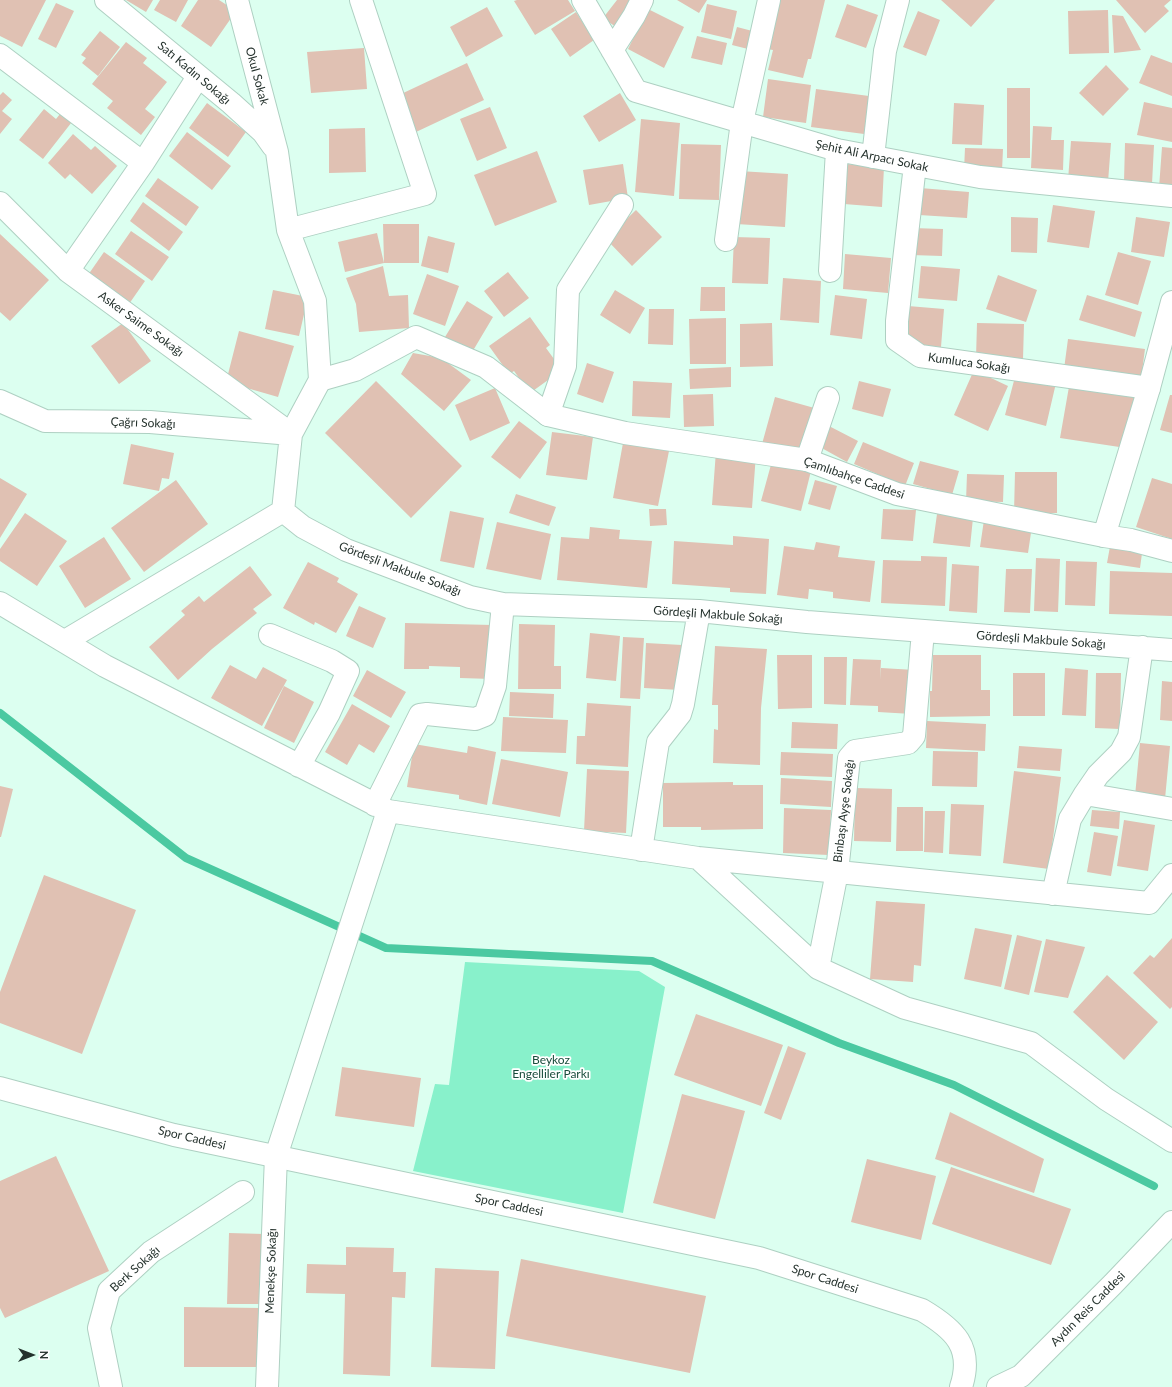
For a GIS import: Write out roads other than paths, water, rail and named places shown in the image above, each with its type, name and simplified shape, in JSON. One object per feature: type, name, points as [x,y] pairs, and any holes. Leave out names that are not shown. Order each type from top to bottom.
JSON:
[{"type":"street","name":"Satı Kadın Sokağı","points":[[106,0],[263,132],[277,152]]},
{"type":"street","name":"Okul Sokak","points":[[237,0],[277,152],[288,230],[316,301],[320,380]]},
{"type":"street","points":[[288,230],[425,194],[361,0]]},
{"type":"street","name":"Şehit Ali Arpacı Sokak","points":[[583,0],[636,91],[838,150],[873,157],[980,177],[1172,196]]},
{"type":"street","points":[[612,50],[634,16],[642,0]]},
{"type":"street","points":[[726,240],[742,122],[769,0]]},
{"type":"street","points":[[873,157],[885,51],[898,0]]},
{"type":"street","points":[[0,55],[143,163]]},
{"type":"street","points":[[68,271],[143,163],[198,77]]},
{"type":"street","points":[[830,271],[838,150]]},
{"type":"street","name":"Kumluca Sokağı","points":[[915,165],[897,321],[897,340],[920,356],[1149,388]]},
{"type":"street","name":"Asker Saime Sokağı","points":[[0,203],[68,271],[291,434]]},
{"type":"street","points":[[548,415],[565,366],[568,290],[622,205]]},
{"type":"street","points":[[1104,536],[1149,388],[1172,304]]},
{"type":"street","name":"Çamlıbahçe Caddesi","points":[[320,380],[355,370],[416,337],[486,367],[548,415],[626,433],[808,460],[897,494],[1104,536],[1131,540],[1172,551]]},
{"type":"street","points":[[65,641],[282,511],[291,434],[320,380]]},
{"type":"street","points":[[808,460],[828,398]]},
{"type":"street","name":"Çağrı Sokağı","points":[[0,401],[45,421],[150,422],[291,434]]},
{"type":"street","name":"Gördeşli Makbule Sokağı","points":[[282,511],[303,527],[346,550],[470,597],[503,604],[699,611],[923,631],[1172,650]]},
{"type":"street","points":[[0,603],[105,666],[381,808],[698,858],[1149,903],[1172,875]]},
{"type":"street","name":"Menekşe Sokağı","points":[[267,1387],[276,1156],[359,897],[381,808],[420,715],[426,714],[475,719],[485,715],[495,686],[503,604]]},
{"type":"street","points":[[641,850],[658,742],[680,714],[699,611]]},
{"type":"street","name":"Binbaşı Ayşe Sokağı","points":[[818,968],[837,872],[849,758],[851,754],[882,746],[908,743],[914,736],[923,631]]},
{"type":"street","points":[[270,635],[332,661],[348,671],[329,713],[299,766]]},
{"type":"street","points":[[1053,894],[1070,819],[1098,775],[1121,752],[1129,737],[1142,647]]},
{"type":"street","points":[[1085,794],[1172,809]]},
{"type":"street","points":[[698,858],[818,968],[905,1008],[1031,1043],[1106,1099],[1172,1141]]},
{"type":"street","name":"Spor Caddesi","points":[[0,1088],[174,1134],[759,1258],[922,1310],[949,1328],[959,1341],[965,1357],[965,1374],[961,1387]]},
{"type":"street","name":"Berk Sokağı","points":[[111,1387],[99,1328],[108,1291],[151,1252],[243,1192]]},
{"type":"street","name":"Aydın Reis Caddesi","points":[[998,1387],[1021,1376],[1113,1284],[1172,1222]]},
{"type":"waterway","points":[[0,713],[186,858],[386,948],[652,961],[839,1043],[954,1085],[1154,1186]]},
{"type":"park label","name":"Beykoz Engelliler Parkı","points":[[551,1067]]}]
